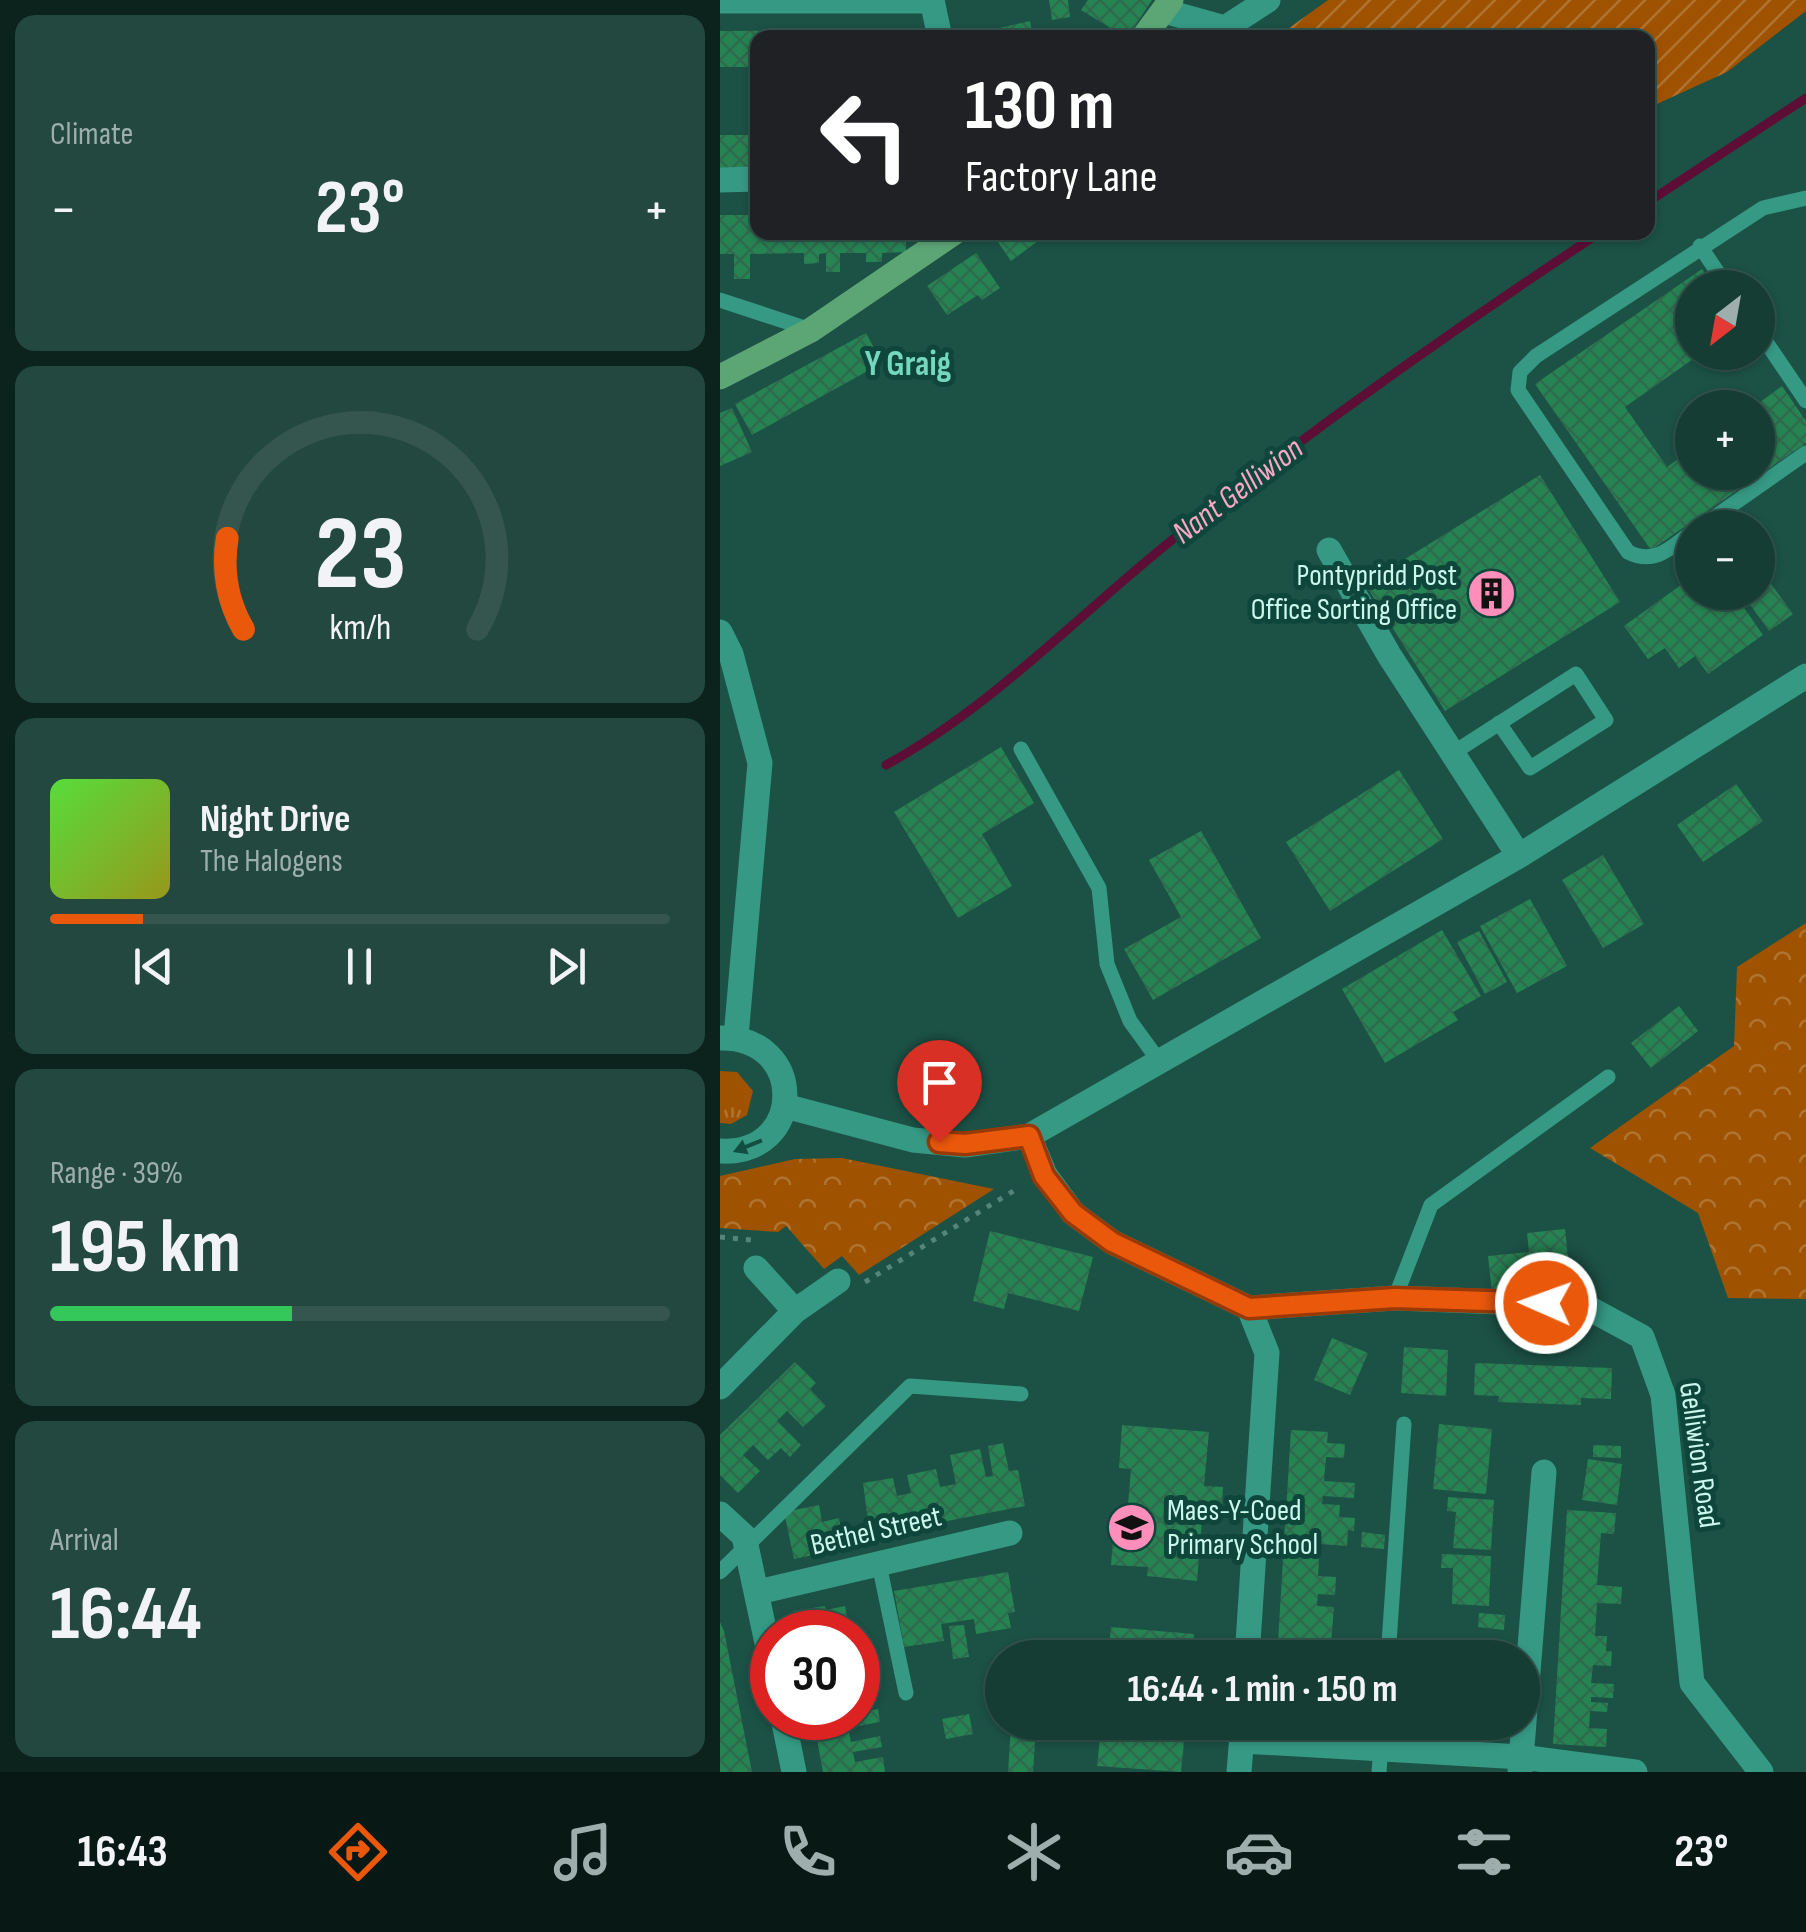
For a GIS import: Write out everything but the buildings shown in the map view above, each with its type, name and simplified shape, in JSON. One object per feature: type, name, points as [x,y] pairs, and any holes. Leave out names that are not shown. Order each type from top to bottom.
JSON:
[{"type":"street","points":[[1149,30],[1167,6],[1224,28],[1268,0]]},
{"type":"street","points":[[720,1],[932,1],[938,30]]},
{"type":"street","points":[[720,180],[750,180]]},
{"type":"street","points":[[720,377],[811,330],[943,240]]},
{"type":"street","points":[[1329,550],[1519,856]]},
{"type":"street","points":[[720,632],[731,654],[760,763],[728,1038],[756,1044],[776,1062],[784,1080],[785,1106],[769,1136],[753,1147],[720,1152]]},
{"type":"street","points":[[785,1106],[914,1140],[965,1144],[1029,1136],[1519,856],[1806,676]]},
{"type":"street","name":"Gelliwion Road","points":[[1029,1136],[1044,1176],[1073,1213],[1112,1242],[1249,1308],[1395,1298],[1583,1304],[1642,1337],[1664,1395],[1692,1683],[1761,1772]]},
{"type":"street","points":[[756,1268],[795,1311]]},
{"type":"street","points":[[720,1387],[795,1311],[851,1282]]},
{"type":"street","points":[[1248,1640],[1267,1352],[1249,1308]]},
{"type":"street","points":[[1521,1765],[1544,1472]]},
{"type":"street","points":[[720,1514],[744,1536],[761,1610]]},
{"type":"street","name":"Bethel Street","points":[[758,1592],[1010,1533]]},
{"type":"street","points":[[787,1740],[794,1772]]},
{"type":"street","points":[[1239,1772],[1241,1740]]},
{"type":"street","points":[[1280,1740],[1380,1761],[1635,1772]]},
{"type":"lane","points":[[1675,544],[1647,559],[1628,552],[1518,390],[1524,364],[1763,208],[1806,198]]},
{"type":"lane","points":[[1700,246],[1716,270]]},
{"type":"lane","points":[[720,300],[811,330]]},
{"type":"lane","points":[[1775,355],[1806,401]]},
{"type":"lane","points":[[1725,510],[1806,454]]},
{"type":"lane","points":[[1453,753],[1499,723],[1576,674],[1606,720],[1530,768],[1499,723]]},
{"type":"lane","points":[[1021,749],[1099,888],[1107,964],[1130,1022],[1160,1062]]},
{"type":"lane","points":[[1395,1298],[1430,1204],[1608,1077]]},
{"type":"lane","points":[[720,1572],[910,1386],[1021,1394]]},
{"type":"lane","points":[[1389,1640],[1404,1424]]},
{"type":"lane","points":[[878,1564],[906,1693]]},
{"type":"path","points":[[851,1282],[1014,1190]]},
{"type":"path","points":[[720,1237],[753,1240]]},
{"type":"green space","points":[[1328,0],[1806,0],[1806,11],[1727,72],[1655,105],[1655,30],[1286,30]]},
{"type":"green space","points":[[1806,923],[1806,1299],[1728,1298],[1698,1213],[1590,1148],[1734,1046],[1737,967]]},
{"type":"green space","points":[[720,1071],[737,1072],[753,1091],[747,1115],[731,1124],[720,1123]]},
{"type":"green space","points":[[842,1158],[994,1189],[859,1275],[842,1256],[824,1269],[786,1226],[778,1232],[720,1228],[720,1176],[795,1159]]},
{"type":"waterway","name":"Nant Gelliwion","points":[[1655,197],[1806,98]]},
{"type":"waterway","name":"Nant Gelliwion","points":[[886,765],[1000,687],[1141,565],[1281,456],[1589,240]]},
{"type":"place","name":"Pontypridd Post Office Sorting Office","points":[[1492,593]]},
{"type":"place","name":"Maes-Y-Coed Primary School","points":[[1132,1528]]},
{"type":"district","name":"Y Graig","points":[[908,364]]},
{"type":"route","points":[[939,1142],[965,1144],[1029,1136],[1044,1176],[1073,1213],[1112,1242],[1249,1308],[1395,1298],[1546,1303]]}]
